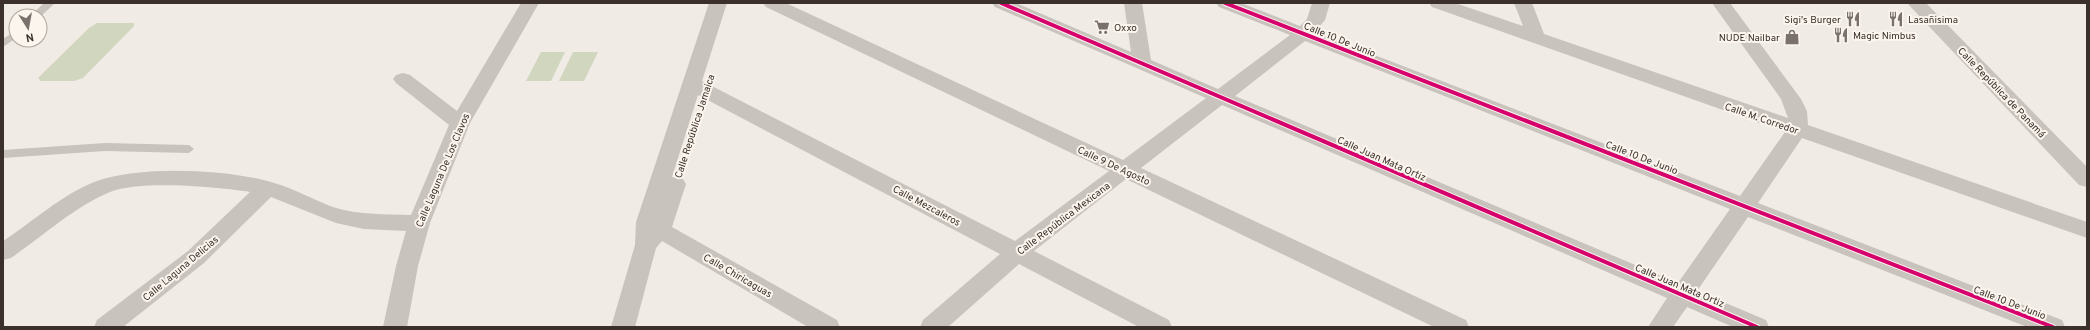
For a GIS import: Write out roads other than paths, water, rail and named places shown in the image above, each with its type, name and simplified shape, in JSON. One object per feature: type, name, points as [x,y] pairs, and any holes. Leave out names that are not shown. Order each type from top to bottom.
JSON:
[{"type":"street","name":"Calle Laguna De Los Clavos","points":[[394,326],[407,266],[419,223],[460,123],[530,3]]},
{"type":"street","name":"Calle República Jamaica","points":[[699,87],[718,3]]},
{"type":"street","name":"Calle República Jamaica","points":[[623,327],[651,232],[699,87],[732,3]]},
{"type":"street","name":"Calle 9 De Agosto","points":[[772,3],[1457,327]]},
{"type":"street","name":"Calle Juan Mata Ortiz","points":[[1001,3],[1757,327]]},
{"type":"street","points":[[1133,3],[1142,63]]},
{"type":"street","name":"Calle 10 De Junio","points":[[1225,3],[1743,205],[1898,268],[2053,327]]},
{"type":"street","name":"Calle República Mexicana","points":[[932,327],[1017,252],[1304,33],[1316,20],[1321,3]]},
{"type":"street","name":"Calle M. Corredor","points":[[1438,3],[1796,130],[2087,230]]},
{"type":"street","points":[[1523,3],[1536,38]]},
{"type":"street","points":[[1660,327],[1681,294],[1796,130],[1800,118],[1795,105],[1721,3]]},
{"type":"street","name":"Calle República de Panamá","points":[[1916,3],[2087,180]]},
{"type":"street","points":[[402,78],[460,123]]},
{"type":"street","name":"Calle Mezcaleros","points":[[699,87],[1160,327]]},
{"type":"street","points":[[3,252],[91,193],[122,181],[214,181],[267,188],[330,214],[346,218],[419,223]]},
{"type":"street","name":"Calle Laguna Delicias","points":[[106,327],[196,258],[267,188]]},
{"type":"street","name":"Calle Chiricaguas","points":[[651,232],[828,327]]},
{"type":"lane","points":[[3,154],[105,147],[188,149]]},
{"type":"place","name":"Sigi's Burger","points":[[1853,19]]},
{"type":"place","name":"Lasañisima","points":[[1896,19]]},
{"type":"place","name":"Oxxo","points":[[1102,27]]},
{"type":"place","name":"Magic Nimbus","points":[[1841,35]]},
{"type":"place","name":"NUDE Nailbar","points":[[1792,37]]}]
